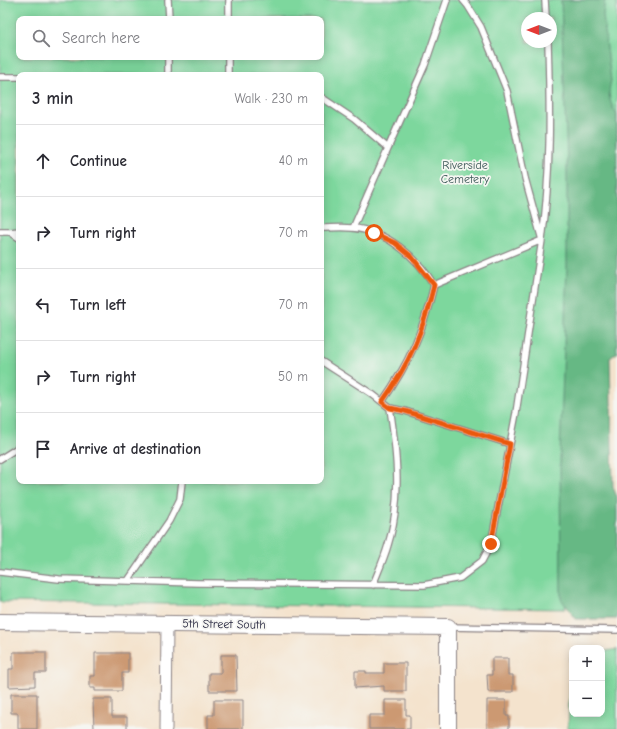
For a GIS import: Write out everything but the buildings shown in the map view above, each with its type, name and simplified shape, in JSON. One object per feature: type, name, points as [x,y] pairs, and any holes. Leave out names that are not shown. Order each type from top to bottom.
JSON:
[{"type":"street","name":"5th Street South","points":[[0,622],[448,627]]},
{"type":"street","points":[[166,729],[167,623]]},
{"type":"street","points":[[448,627],[448,729]]},
{"type":"lane","points":[[168,0],[169,16]]},
{"type":"lane","points":[[229,16],[230,0]]},
{"type":"lane","points":[[353,228],[425,65],[447,0]]},
{"type":"lane","points":[[463,0],[481,27],[507,91],[525,178],[542,240]]},
{"type":"lane","points":[[545,0],[546,12]]},
{"type":"lane","points":[[0,572],[59,579],[424,585],[446,582],[460,578],[482,561],[491,544],[510,444],[547,204],[550,132],[548,48]]},
{"type":"lane","points":[[168,60],[168,72]]},
{"type":"lane","points":[[228,60],[228,72]]},
{"type":"lane","points":[[0,77],[16,77]]},
{"type":"lane","points":[[324,99],[354,119],[388,148]]},
{"type":"lane","points":[[324,228],[353,228],[374,233],[395,243],[412,257],[434,285]]},
{"type":"lane","points":[[0,232],[16,231]]},
{"type":"lane","points":[[10,232],[16,236]]},
{"type":"lane","points":[[434,285],[542,240]]},
{"type":"lane","points":[[382,402],[415,348],[425,322],[434,285]]},
{"type":"lane","points":[[324,363],[390,408],[405,411],[510,444]]},
{"type":"lane","points":[[373,585],[388,546],[397,500],[397,455],[390,408]]},
{"type":"lane","points":[[0,459],[16,449]]},
{"type":"lane","points":[[129,579],[169,521],[180,499],[182,484]]},
{"type":"lane","points":[[448,627],[617,630]]},
{"type":"green space","name":"Riverside Cemetery","points":[[0,0],[617,0],[617,143],[597,343],[565,609],[0,602]]},
{"type":"green space","points":[[561,0],[605,0],[603,15],[611,81],[609,95],[617,115],[617,353],[610,358],[613,487],[617,497],[617,619],[576,619],[561,599],[560,454],[567,266],[567,164]]},
{"type":"green space","points":[[617,649],[617,729],[568,729],[569,705],[569,717],[605,717],[605,651]]},
{"type":"route","points":[[374,233],[395,243],[412,257],[429,276],[434,285],[425,322],[415,348],[382,402],[390,408],[405,411],[510,444],[491,544]]}]
